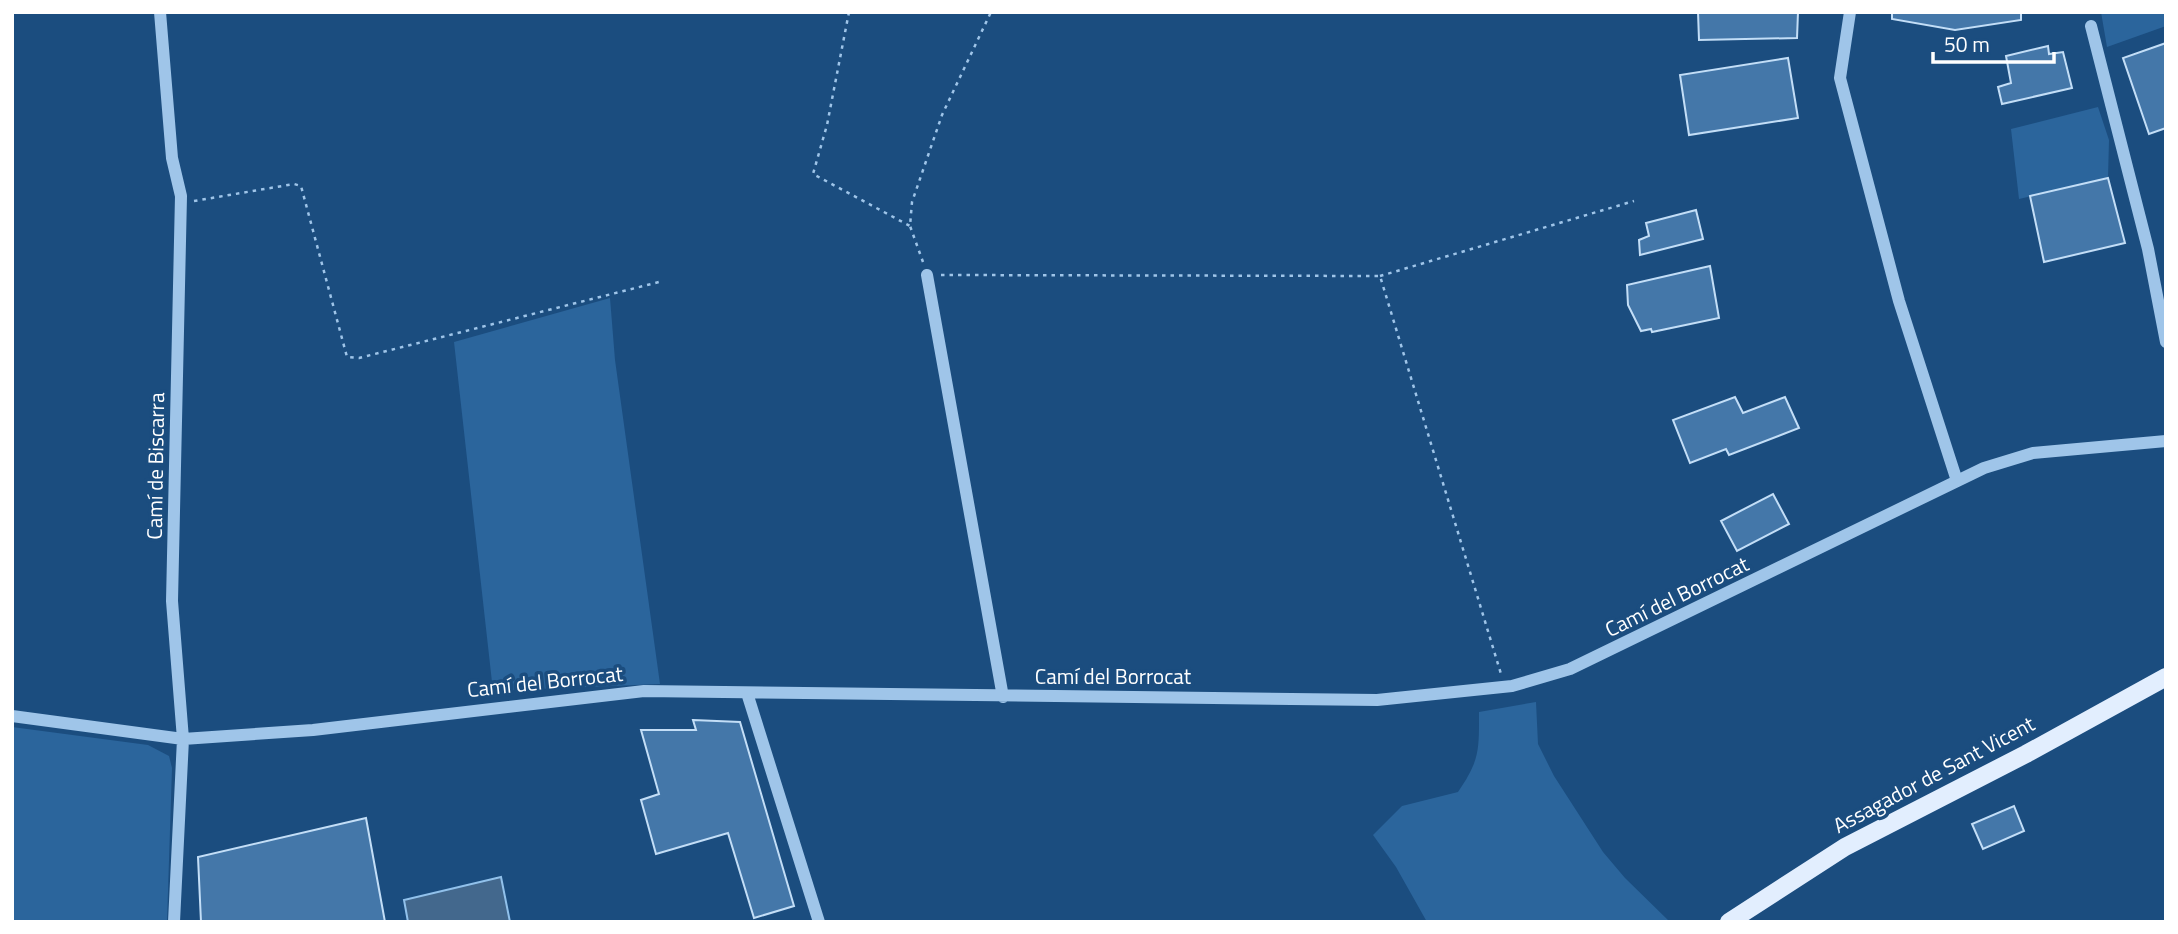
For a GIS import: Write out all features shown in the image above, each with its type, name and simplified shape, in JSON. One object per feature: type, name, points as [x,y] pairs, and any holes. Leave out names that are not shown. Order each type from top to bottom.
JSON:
[{"type":"main road","name":"Assagador de Sant Vicent","points":[[1729,922],[1845,847],[2026,754],[2166,677]]},
{"type":"street","name":"Camí de Biscarra","points":[[160,12],[167,110],[181,203],[172,601],[183,739],[174,922]]},
{"type":"street","points":[[1850,12],[1840,78],[1845,100],[1899,301],[1957,481]]},
{"type":"street","points":[[2091,26],[2148,249],[2166,342]]},
{"type":"street","points":[[927,275],[1003,697]]},
{"type":"street","name":"Camí del Borrocat","points":[[12,716],[183,739],[313,730],[645,691],[1003,697],[1255,696],[1377,700],[1505,687],[1570,669],[1984,468],[2033,453],[2166,441]]},
{"type":"street","points":[[747,692],[819,922]]},
{"type":"path","points":[[849,12],[827,125],[813,174],[911,226]]},
{"type":"path","points":[[991,12],[942,115],[912,202],[911,226],[927,275],[1380,276],[1634,201]]},
{"type":"path","points":[[181,203],[294,184],[301,186],[347,357],[359,358],[659,282]]},
{"type":"path","points":[[1380,276],[1505,687]]},
{"type":"shaded area","points":[[2101,12],[2166,12],[2166,26],[2107,47]]},
{"type":"shaded area","points":[[2098,107],[2109,140],[2108,178],[2019,199],[2011,129]]},
{"type":"shaded area","points":[[610,298],[615,360],[660,684],[493,691],[454,342]]},
{"type":"shaded area","points":[[1536,702],[1538,744],[1554,776],[1603,852],[1670,922],[1427,922],[1396,867],[1373,835],[1402,806],[1458,792],[1471,771],[1477,754],[1479,712]]},
{"type":"shaded area","points":[[12,727],[148,745],[169,756],[172,768],[167,922],[12,922]]},
{"type":"shaded area","points":[[501,877],[510,922],[408,922],[404,900]]},
{"type":"building","points":[[1698,12],[1798,12],[1797,38],[1699,40]]},
{"type":"building","points":[[1892,12],[2021,12],[2021,20],[1955,30],[1892,19]]},
{"type":"building","points":[[2166,43],[2166,128],[2149,134],[2123,58]]},
{"type":"building","points":[[2048,46],[2049,54],[2063,52],[2072,88],[2002,104],[1998,87],[2011,83],[2006,56]]},
{"type":"building","points":[[1788,58],[1798,118],[1689,135],[1680,75]]},
{"type":"building","points":[[2108,178],[2125,243],[2044,262],[2030,196]]},
{"type":"building","points":[[1696,210],[1703,239],[1640,255],[1639,240],[1649,236],[1646,223]]},
{"type":"building","points":[[1710,266],[1719,318],[1652,332],[1651,329],[1641,331],[1628,305],[1627,285]]},
{"type":"building","points":[[1735,397],[1743,413],[1785,397],[1799,428],[1729,455],[1726,449],[1690,463],[1673,420]]},
{"type":"building","points":[[1773,494],[1789,524],[1737,551],[1721,521]]},
{"type":"building","points":[[693,720],[740,722],[794,906],[754,918],[728,833],[656,854],[641,800],[659,794],[641,730],[696,730]]},
{"type":"building","points":[[2014,806],[2024,831],[1983,849],[1972,824]]},
{"type":"building","points":[[366,818],[385,922],[201,922],[198,857]]}]
